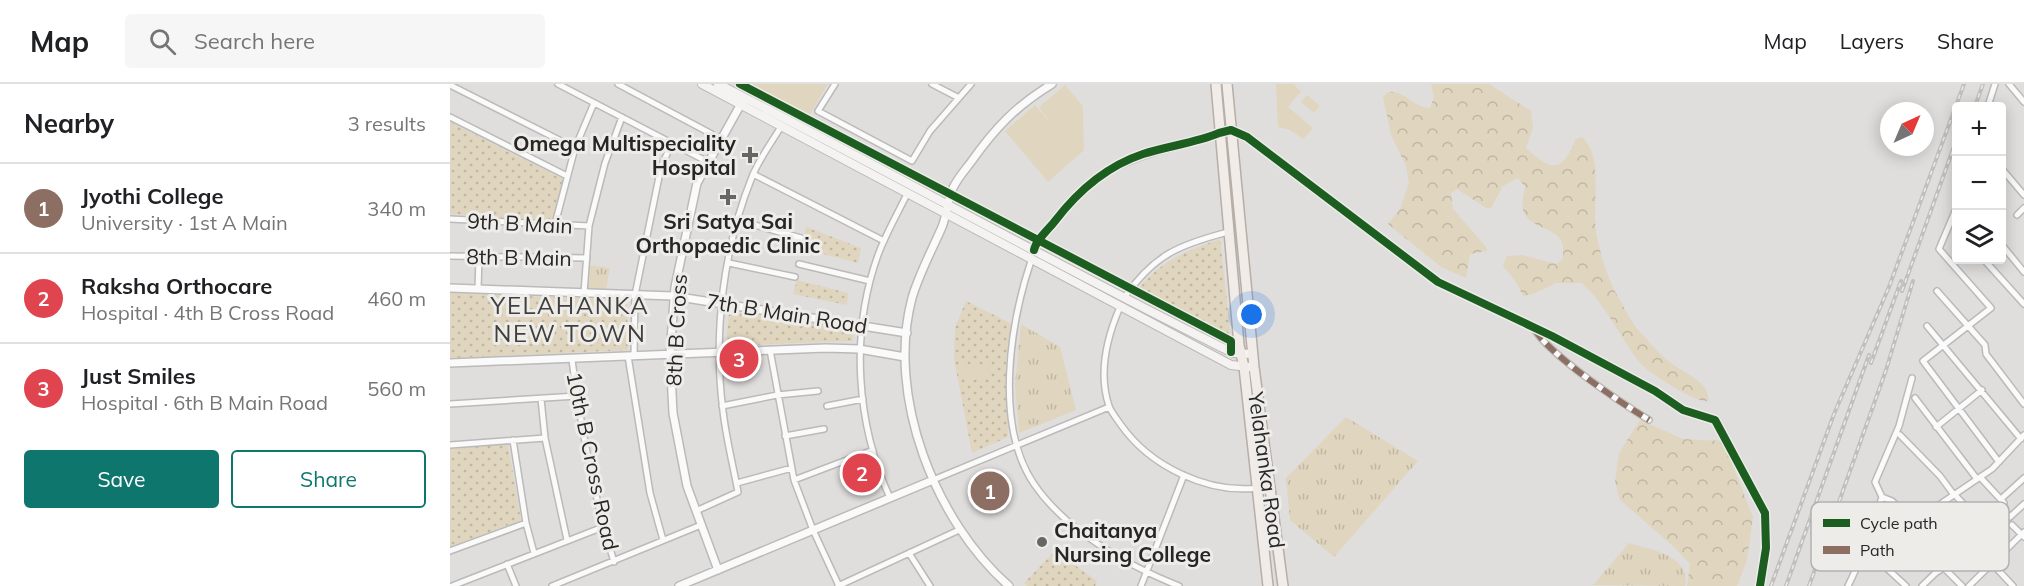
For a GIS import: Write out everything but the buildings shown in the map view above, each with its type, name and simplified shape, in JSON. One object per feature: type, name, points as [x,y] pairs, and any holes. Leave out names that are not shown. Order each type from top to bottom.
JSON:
[{"type":"main road","points":[[702,84],[742,101],[912,184],[1124,298],[1233,353],[1252,354]]},
{"type":"main road","points":[[718,84],[782,125],[1031,261],[1231,365],[1249,367]]},
{"type":"main road","name":"Yelahanka Road","points":[[1216,84],[1228,232],[1242,354],[1249,367],[1283,586]]},
{"type":"main road","name":"Yelahanka Road","points":[[1227,84],[1252,354],[1249,367],[1253,489],[1268,586]]},
{"type":"street","points":[[558,84],[708,162]]},
{"type":"street","points":[[618,84],[721,139]]},
{"type":"street","points":[[835,84],[818,111],[912,161],[930,130],[957,97],[971,84]]},
{"type":"street","points":[[932,84],[957,97]]},
{"type":"street","points":[[1009,586],[992,571],[959,530],[933,480],[912,411],[905,357],[907,333],[913,298],[946,215],[954,187],[994,129],[1027,99],[1052,84]]},
{"type":"street","points":[[1989,102],[1995,84]]},
{"type":"street","points":[[2009,84],[2024,102]]},
{"type":"street","points":[[450,85],[575,148]]},
{"type":"street","name":"8th B Cross","points":[[718,570],[687,486],[674,413],[670,354],[674,296],[697,183],[742,101]]},
{"type":"street","points":[[555,224],[575,148],[594,103]]},
{"type":"street","points":[[450,117],[567,176]]},
{"type":"street","points":[[584,293],[590,226],[605,163],[622,117]]},
{"type":"street","points":[[696,511],[738,492],[722,406],[719,352],[721,303],[737,220],[753,174],[782,125]]},
{"type":"street","points":[[1034,250],[1036,242],[1064,209],[1109,169],[1142,155],[1231,130],[1247,137],[1438,282],[1655,391],[1683,410],[1715,420],[1765,513],[1766,549],[1761,583]]},
{"type":"street","points":[[663,540],[650,493],[631,356],[635,295],[661,167],[672,143]]},
{"type":"street","points":[[753,174],[884,241]]},
{"type":"street","points":[[2006,175],[2024,195]]},
{"type":"street","points":[[890,498],[873,450],[863,399],[859,349],[860,324],[870,281],[884,241],[912,184]]},
{"type":"street","points":[[937,198],[954,187]]},
{"type":"street","points":[[2017,215],[2024,208]]},
{"type":"street","points":[[1956,210],[1939,249],[1991,308],[1923,362],[1999,462]]},
{"type":"street","name":"9th B Main","points":[[450,219],[590,226]]},
{"type":"street","points":[[737,220],[801,238]]},
{"type":"street","points":[[1124,298],[1147,268],[1186,243],[1228,232]]},
{"type":"street","points":[[2006,251],[2024,272]]},
{"type":"street","name":"8th B Main","points":[[450,256],[587,258]]},
{"type":"street","points":[[478,289],[479,257]]},
{"type":"street","points":[[1031,261],[1018,305],[1012,354],[1011,405],[1016,445],[1033,483],[1050,504],[1108,552],[1146,573],[1179,586]]},
{"type":"street","points":[[729,263],[795,277]]},
{"type":"street","points":[[799,264],[870,281]]},
{"type":"street","points":[[1988,264],[2024,304]]},
{"type":"street","name":"7th B Main Road","points":[[450,288],[674,296],[907,333]]},
{"type":"street","points":[[1937,291],[1985,345],[1986,354],[2024,404]]},
{"type":"street","points":[[1120,307],[1108,333],[1105,366],[1109,406],[1130,437],[1157,461],[1184,475],[1208,484],[1253,489]]},
{"type":"street","points":[[1927,326],[2022,437],[1999,462],[1943,502]]},
{"type":"street","points":[[1533,328],[1541,340],[1587,377],[1649,420]]},
{"type":"street","points":[[450,363],[572,360],[770,350],[859,349],[905,357]]},
{"type":"street","points":[[770,350],[794,480],[838,586],[959,530]]},
{"type":"street","name":"10th B Cross Road","points":[[572,360],[603,527],[614,562]]},
{"type":"street","points":[[1893,502],[1882,497],[1875,482],[1899,426],[1912,378]]},
{"type":"street","points":[[1936,427],[1982,390]]},
{"type":"street","points":[[722,406],[777,395],[818,391]]},
{"type":"street","points":[[450,404],[577,396]]},
{"type":"street","points":[[1915,398],[1978,478],[2003,502]]},
{"type":"street","points":[[541,399],[545,438],[567,540]]},
{"type":"street","points":[[827,406],[863,399]]},
{"type":"street","points":[[680,586],[1109,406]]},
{"type":"street","points":[[785,436],[824,429]]},
{"type":"street","points":[[1900,435],[1940,476],[1961,502]]},
{"type":"street","points":[[450,445],[545,438]]},
{"type":"street","points":[[513,440],[526,524],[534,553]]},
{"type":"street","points":[[794,480],[873,450]]},
{"type":"street","points":[[737,483],[792,468]]},
{"type":"street","points":[[1141,586],[1184,475]]},
{"type":"street","points":[[2001,499],[2024,478]]},
{"type":"street","points":[[1880,502],[1882,497]]},
{"type":"street","points":[[2009,516],[2024,504]]},
{"type":"street","points":[[450,551],[526,524]]},
{"type":"street","points":[[552,586],[701,525]]},
{"type":"street","points":[[2009,548],[2023,534],[2012,525]]},
{"type":"street","points":[[452,586],[603,527]]},
{"type":"street","points":[[909,553],[930,586]]},
{"type":"street","points":[[507,564],[516,586]]},
{"type":"street","points":[[1848,586],[1855,571]]},
{"type":"street","points":[[1890,571],[1906,586]]},
{"type":"street","points":[[1922,586],[1939,571]]},
{"type":"street","points":[[1943,571],[1962,586]]},
{"type":"street","points":[[1969,586],[1985,571]]},
{"type":"street","points":[[2000,571],[2013,586]]},
{"type":"green space","points":[[750,84],[828,84],[809,116]]},
{"type":"green space","points":[[1276,84],[1293,84],[1301,91],[1288,107],[1313,128],[1303,139],[1290,130],[1278,127]]},
{"type":"green space","points":[[1431,84],[1489,84],[1531,111],[1533,128],[1526,148],[1550,165],[1561,163],[1566,158],[1576,139],[1582,137],[1589,145],[1595,168],[1596,230],[1604,264],[1613,288],[1638,330],[1668,361],[1705,388],[1708,401],[1702,401],[1683,393],[1644,367],[1598,301],[1582,283],[1556,283],[1533,294],[1523,296],[1516,282],[1503,266],[1507,256],[1522,255],[1556,264],[1562,260],[1563,248],[1561,240],[1556,235],[1527,218],[1522,208],[1525,187],[1518,178],[1503,186],[1491,208],[1486,208],[1457,189],[1451,193],[1453,209],[1487,248],[1487,251],[1470,254],[1466,278],[1441,267],[1388,224],[1400,209],[1409,183],[1406,166],[1391,135],[1383,97],[1388,92],[1394,92],[1430,108],[1434,97]]},
{"type":"green space","points":[[1065,85],[1083,106],[1084,150],[1048,182],[1005,131],[1035,105],[1054,127],[1039,107]]},
{"type":"green space","points":[[1307,95],[1320,106],[1314,113],[1301,102]]},
{"type":"green space","points":[[450,122],[565,180],[554,221],[450,214]]},
{"type":"green space","points":[[806,227],[861,248],[858,263],[801,248]]},
{"type":"green space","points":[[1220,239],[1231,338],[1136,292],[1154,272],[1164,265],[1195,248]]},
{"type":"green space","points":[[589,265],[610,268],[606,289],[586,290]]},
{"type":"green space","points":[[797,280],[848,293],[847,305],[793,294]]},
{"type":"green space","points":[[450,293],[627,300],[628,350],[450,358]]},
{"type":"green space","points":[[966,301],[1012,324],[1006,362],[1008,437],[972,453],[954,359],[955,328]]},
{"type":"green space","points":[[729,311],[853,328],[853,341],[726,346]]},
{"type":"green space","points":[[1021,324],[1060,347],[1076,410],[1019,433],[1015,385]]},
{"type":"green space","points":[[960,364],[990,365],[989,380],[959,379]]},
{"type":"green space","points":[[1346,417],[1418,461],[1334,557],[1290,520],[1286,478]]},
{"type":"green space","points":[[1640,420],[1683,439],[1723,441],[1753,517],[1747,560],[1737,586],[1687,586],[1690,564],[1620,500],[1615,482],[1619,453]]},
{"type":"green space","points":[[508,444],[521,520],[450,548],[450,449]]},
{"type":"green space","points":[[1629,543],[1658,552],[1676,561],[1682,567],[1685,586],[1593,585]]},
{"type":"green space","points":[[1055,551],[1097,581],[1095,586],[1027,586],[1024,583]]},
{"type":"railway","points":[[1771,586],[1834,414],[1889,287],[1964,84]]},
{"type":"railway","points":[[1976,102],[1983,84]]},
{"type":"railway","points":[[1902,291],[1952,152]]},
{"type":"railway","points":[[1871,363],[1901,281]]},
{"type":"railway","points":[[1839,502],[1886,370],[1913,281]]},
{"type":"railway","points":[[1816,502],[1869,355]]},
{"type":"railway","points":[[1786,586],[1811,516]]},
{"type":"railway","points":[[1809,586],[1814,571]]},
{"type":"marked path","points":[[1535,330],[1543,341],[1571,365],[1649,420]]},
{"type":"cycle path","points":[[740,84],[1231,341],[1231,352]]},
{"type":"cycle path","points":[[1034,250],[1040,239],[1073,200],[1117,165],[1143,154],[1231,130],[1247,137],[1438,282],[1552,336],[1655,391],[1683,410],[1715,420],[1765,513],[1766,548],[1760,586]]},
{"type":"place","name":"Omega Multispeciality Hospital","points":[[750,155]]},
{"type":"place","name":"Sri Satya Sai Orthopaedic Clinic","points":[[728,197]]},
{"type":"place","name":"Just Smiles","points":[[739,359]]},
{"type":"place","name":"Raksha Orthocare","points":[[862,473]]},
{"type":"place","name":"Jyothi College","points":[[990,491]]},
{"type":"place","name":"Chaitanya Nursing College","points":[[1042,542]]},
{"type":"district","name":"YELAHANKA NEW TOWN","points":[[570,319]]}]
